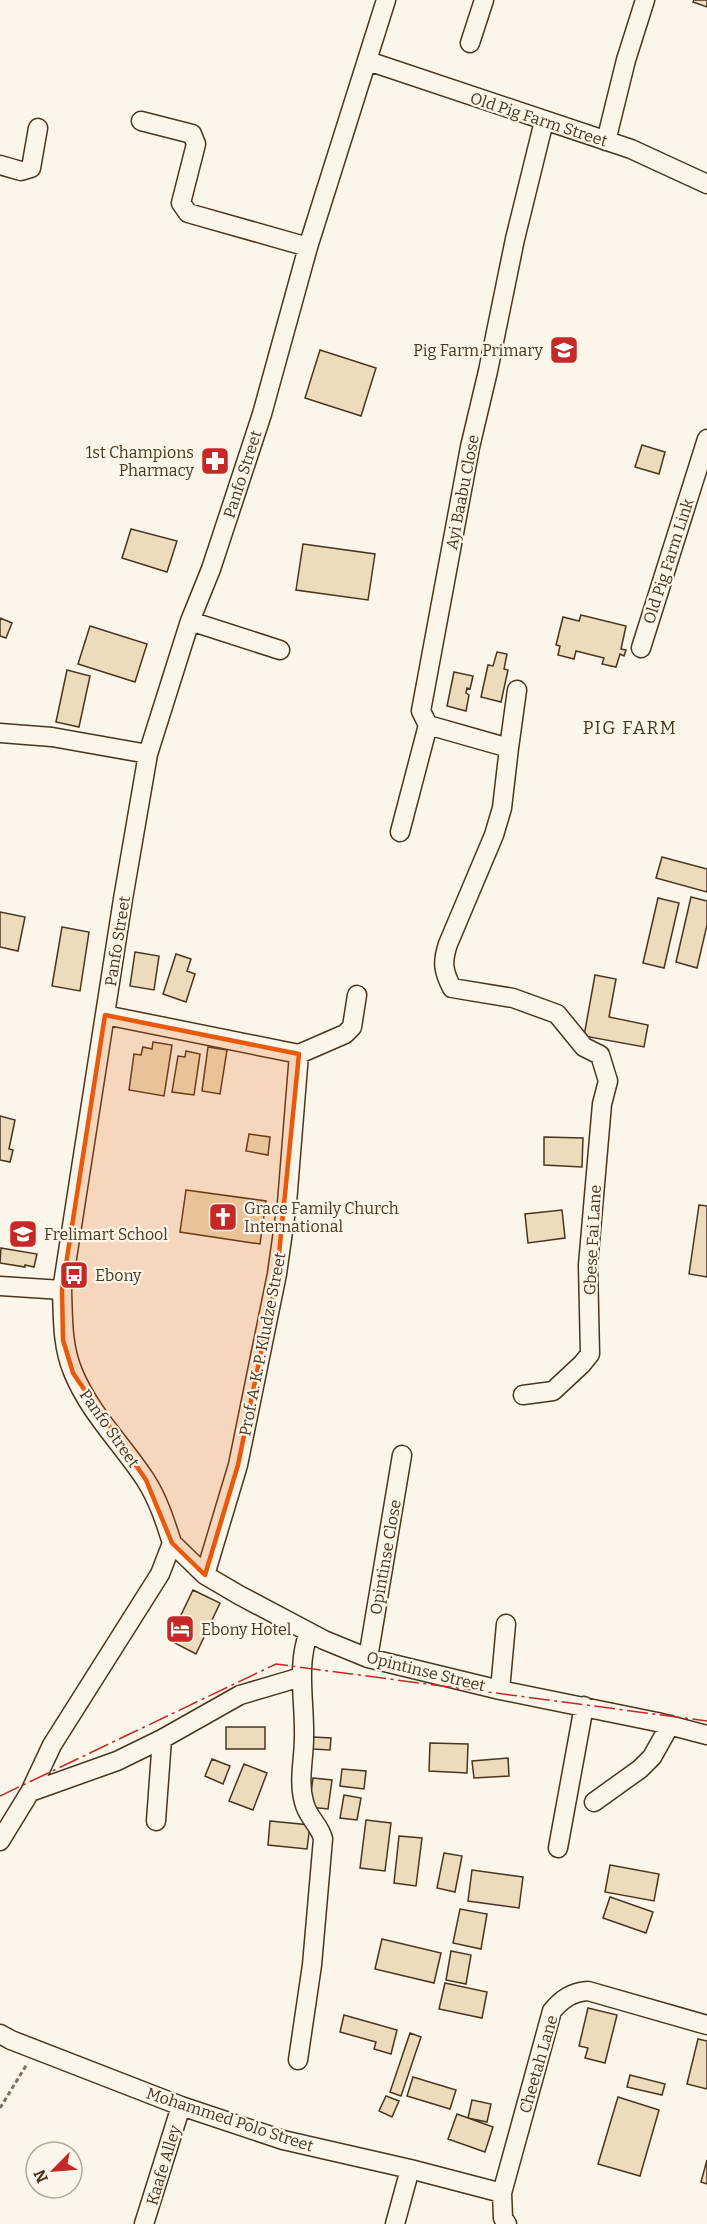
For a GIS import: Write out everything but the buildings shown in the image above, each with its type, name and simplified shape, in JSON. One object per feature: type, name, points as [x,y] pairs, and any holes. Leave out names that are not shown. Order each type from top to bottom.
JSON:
[{"type":"street","name":"Panfo Street","points":[[172,1543],[161,1510],[146,1480],[106,1426],[73,1373],[63,1340],[62,1290],[148,754],[190,621],[211,569],[262,414],[308,247],[386,0]]},
{"type":"street","points":[[470,43],[484,0]]},
{"type":"street","points":[[606,141],[626,60],[645,0]]},
{"type":"street","name":"Old Pig Farm Street","points":[[368,61],[631,149],[707,184]]},
{"type":"street","points":[[141,121],[192,134],[196,144],[181,203],[188,213],[308,247]]},
{"type":"street","name":"Ayi Baabu Close","points":[[428,725],[421,711],[470,447],[519,221],[544,121]]},
{"type":"street","points":[[0,165],[21,171],[31,168],[38,128]]},
{"type":"street","name":"Old Pig Farm Link","points":[[641,648],[707,439]]},
{"type":"street","points":[[190,621],[280,650]]},
{"type":"street","points":[[400,832],[428,725],[509,748],[517,690]]},
{"type":"street","points":[[0,733],[51,737],[148,754]]},
{"type":"street","name":"Gbese Fai Lane","points":[[509,748],[502,808],[448,944],[444,959],[446,976],[452,988],[513,998],[557,1014],[584,1047],[600,1055],[608,1081],[602,1104],[588,1266],[590,1354],[553,1392],[523,1395]]},
{"type":"street","points":[[105,1015],[299,1054],[345,1034],[352,1027],[357,995]]},
{"type":"street","name":"Prof. A. K. P. Kludze Street","points":[[205,1575],[238,1465],[277,1274],[287,1203],[299,1054]]},
{"type":"street","points":[[0,1286],[62,1290]]},
{"type":"street","name":"Opintinse Close","points":[[368,1658],[402,1455]]},
{"type":"street","points":[[0,1841],[30,1792],[52,1745],[160,1574],[172,1543]]},
{"type":"street","name":"Opintinse Street","points":[[172,1543],[205,1575],[309,1632],[368,1658],[500,1690],[584,1706],[707,1735]]},
{"type":"street","points":[[500,1690],[506,1624]]},
{"type":"street","points":[[298,2060],[312,1965],[323,1839],[320,1829],[306,1810],[303,1796],[304,1739],[301,1677],[302,1652],[309,1632]]},
{"type":"street","points":[[30,1792],[117,1761],[162,1739],[240,1695],[301,1677]]},
{"type":"street","points":[[558,1848],[584,1706]]},
{"type":"street","points":[[594,1802],[640,1769],[652,1757],[670,1725]]},
{"type":"street","points":[[156,1821],[162,1739]]},
{"type":"street","name":"Cheetah Lane","points":[[503,2208],[552,2011],[559,2002],[578,1992],[588,1991],[707,2025]]},
{"type":"street","name":"Mohammed Polo Street","points":[[0,2034],[181,2106],[283,2140],[410,2169],[503,2208]]},
{"type":"street","name":"Kaafe Alley","points":[[144,2224],[181,2106]]},
{"type":"street","points":[[395,2224],[410,2169]]},
{"type":"path","points":[[0,2108],[36,2050]]},
{"type":"highlighted area","points":[[105,1015],[299,1054],[277,1274],[238,1465],[205,1575],[172,1543],[146,1480],[73,1373],[63,1340],[62,1290]]},
{"type":"power","points":[[0,1796],[276,1664],[707,1721]]},
{"type":"place","name":"Pig Farm Primary","points":[[564,350]]},
{"type":"place","name":"1st Champions Pharmacy","points":[[215,461]]},
{"type":"place","name":"Grace Family Church International","points":[[223,1217]]},
{"type":"place","name":"Frelimart School","points":[[23,1234]]},
{"type":"place","name":"Ebony","points":[[74,1275]]},
{"type":"place","name":"Ebony Hotel","points":[[180,1629]]},
{"type":"district","name":"PIG FARM","points":[[630,728]]}]
